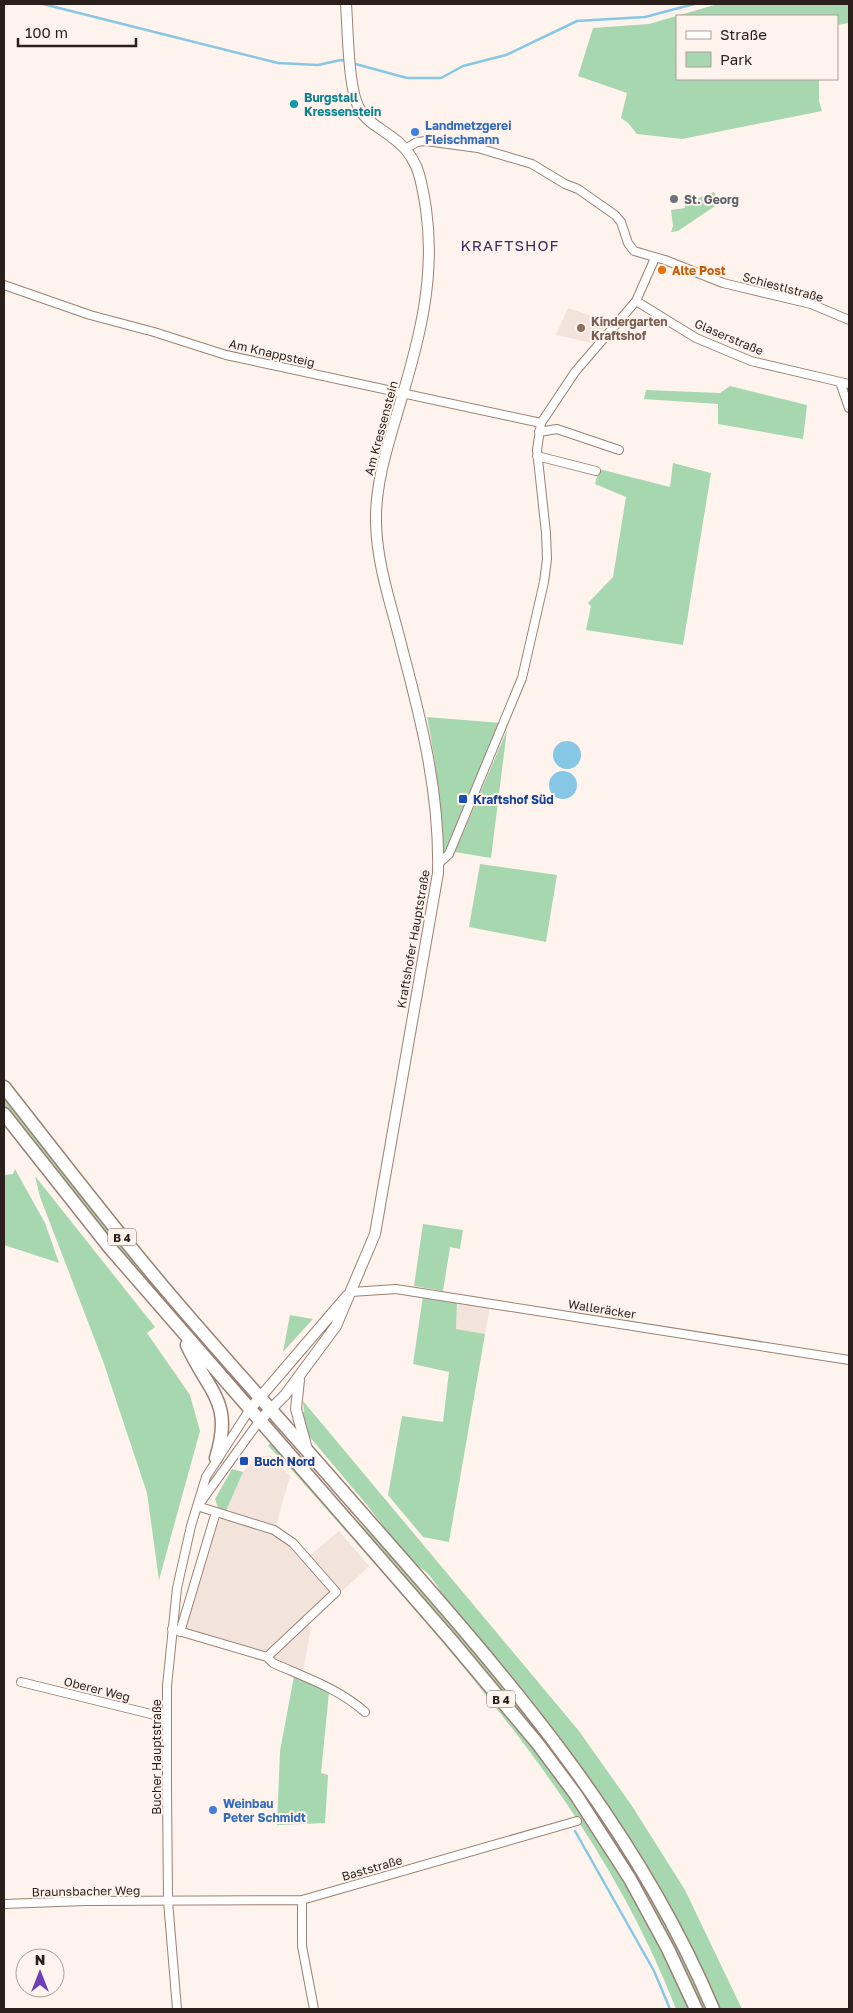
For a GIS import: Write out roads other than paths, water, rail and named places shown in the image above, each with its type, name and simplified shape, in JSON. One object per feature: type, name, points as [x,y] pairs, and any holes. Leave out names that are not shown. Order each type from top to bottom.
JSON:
[{"type":"main road","name":"B 4","points":[[4,1087],[112,1225],[510,1684],[586,1783],[625,1840],[687,1952],[713,2009]]},
{"type":"main road","name":"B 4","points":[[4,1114],[97,1233],[493,1689],[565,1780],[606,1840],[639,1894],[668,1949],[696,2009]]},
{"type":"main road","name":"B 4","points":[[179,1327],[190,1351],[214,1391],[221,1409],[223,1426],[216,1458]]},
{"type":"street","points":[[346,4],[351,75],[355,100],[363,114],[407,148],[417,142],[478,148],[532,164],[565,184],[578,189],[615,215],[621,222],[628,243],[634,251],[654,258]]},
{"type":"street","name":"Am Kressenstein","points":[[407,148],[416,163],[423,191],[430,243],[430,265],[425,313],[380,476],[377,500],[377,538],[384,576],[429,754],[436,802],[438,864]]},
{"type":"street","name":"Kraftshofer Hauptstraße","points":[[260,1420],[301,1375],[340,1319],[378,1226],[436,890],[438,864],[445,860],[449,854],[522,678],[547,559],[537,456],[541,423],[575,372],[636,301],[654,258]]},
{"type":"street","name":"Schiestlstraße","points":[[654,258],[665,260],[723,284],[811,304],[849,320]]},
{"type":"street","name":"Am Knappsteig","points":[[4,285],[90,315],[154,332],[226,355],[541,423]]},
{"type":"street","name":"Glaserstraße","points":[[636,301],[696,338],[751,361],[849,384]]},
{"type":"street","points":[[840,382],[849,408]]},
{"type":"street","points":[[539,432],[557,429],[619,450]]},
{"type":"street","points":[[537,456],[596,471]]},
{"type":"street","name":"Walleräcker","points":[[351,1292],[396,1288],[849,1360]]},
{"type":"street","name":"Kraftshofer Hauptstraße","points":[[250,1409],[351,1292]]},
{"type":"street","points":[[301,1375],[296,1391],[296,1409],[307,1450]]},
{"type":"street","name":"Bucher Hauptstraße","points":[[177,2009],[168,1901],[167,1686],[172,1629],[177,1588],[206,1477],[216,1458],[250,1409]]},
{"type":"street","name":"Bucher Hauptstraße","points":[[197,1506],[260,1420]]},
{"type":"street","points":[[197,1506],[274,1530],[293,1543],[336,1592],[267,1657]]},
{"type":"street","points":[[180,1632],[216,1512]]},
{"type":"street","points":[[172,1629],[267,1657],[272,1663],[333,1690],[365,1712]]},
{"type":"street","name":"Oberer Weg","points":[[21,1682],[167,1718]]},
{"type":"street","name":"Baststraße","points":[[168,1901],[302,1900],[576,1821]]},
{"type":"street","points":[[302,1900],[302,1946],[314,2009]]},
{"type":"street","name":"Braunsbacher Weg","points":[[4,1904],[168,1901]]},
{"type":"water","points":[[567,741],[577,745],[581,755],[577,765],[567,769],[557,765],[553,755],[557,745]]},
{"type":"water","points":[[563,771],[573,775],[577,785],[573,795],[563,799],[553,795],[549,785],[553,775]]},
{"type":"waterway","points":[[43,4],[278,63],[318,65],[341,60],[347,61]]},
{"type":"waterway","points":[[352,63],[407,78],[441,78],[463,66],[506,55],[577,21],[645,17],[694,4]]},
{"type":"waterway","points":[[575,1831],[654,1971],[670,2009]]},
{"type":"place","name":"Burgstall Kressenstein","points":[[294,104]]},
{"type":"place","name":"Landmetzgerei Fleischmann","points":[[415,132]]},
{"type":"place","name":"St. Georg","points":[[674,199]]},
{"type":"place","name":"Alte Post","points":[[662,270]]},
{"type":"place","name":"Kindergarten Kraftshof","points":[[581,328]]},
{"type":"place","name":"Kraftshof Süd","points":[[463,799]]},
{"type":"place","name":"Buch Nord","points":[[244,1461]]},
{"type":"place","name":"Weinbau Peter Schmidt","points":[[213,1810]]},
{"type":"district","name":"KRAFTSHOF","points":[[510,245]]}]
